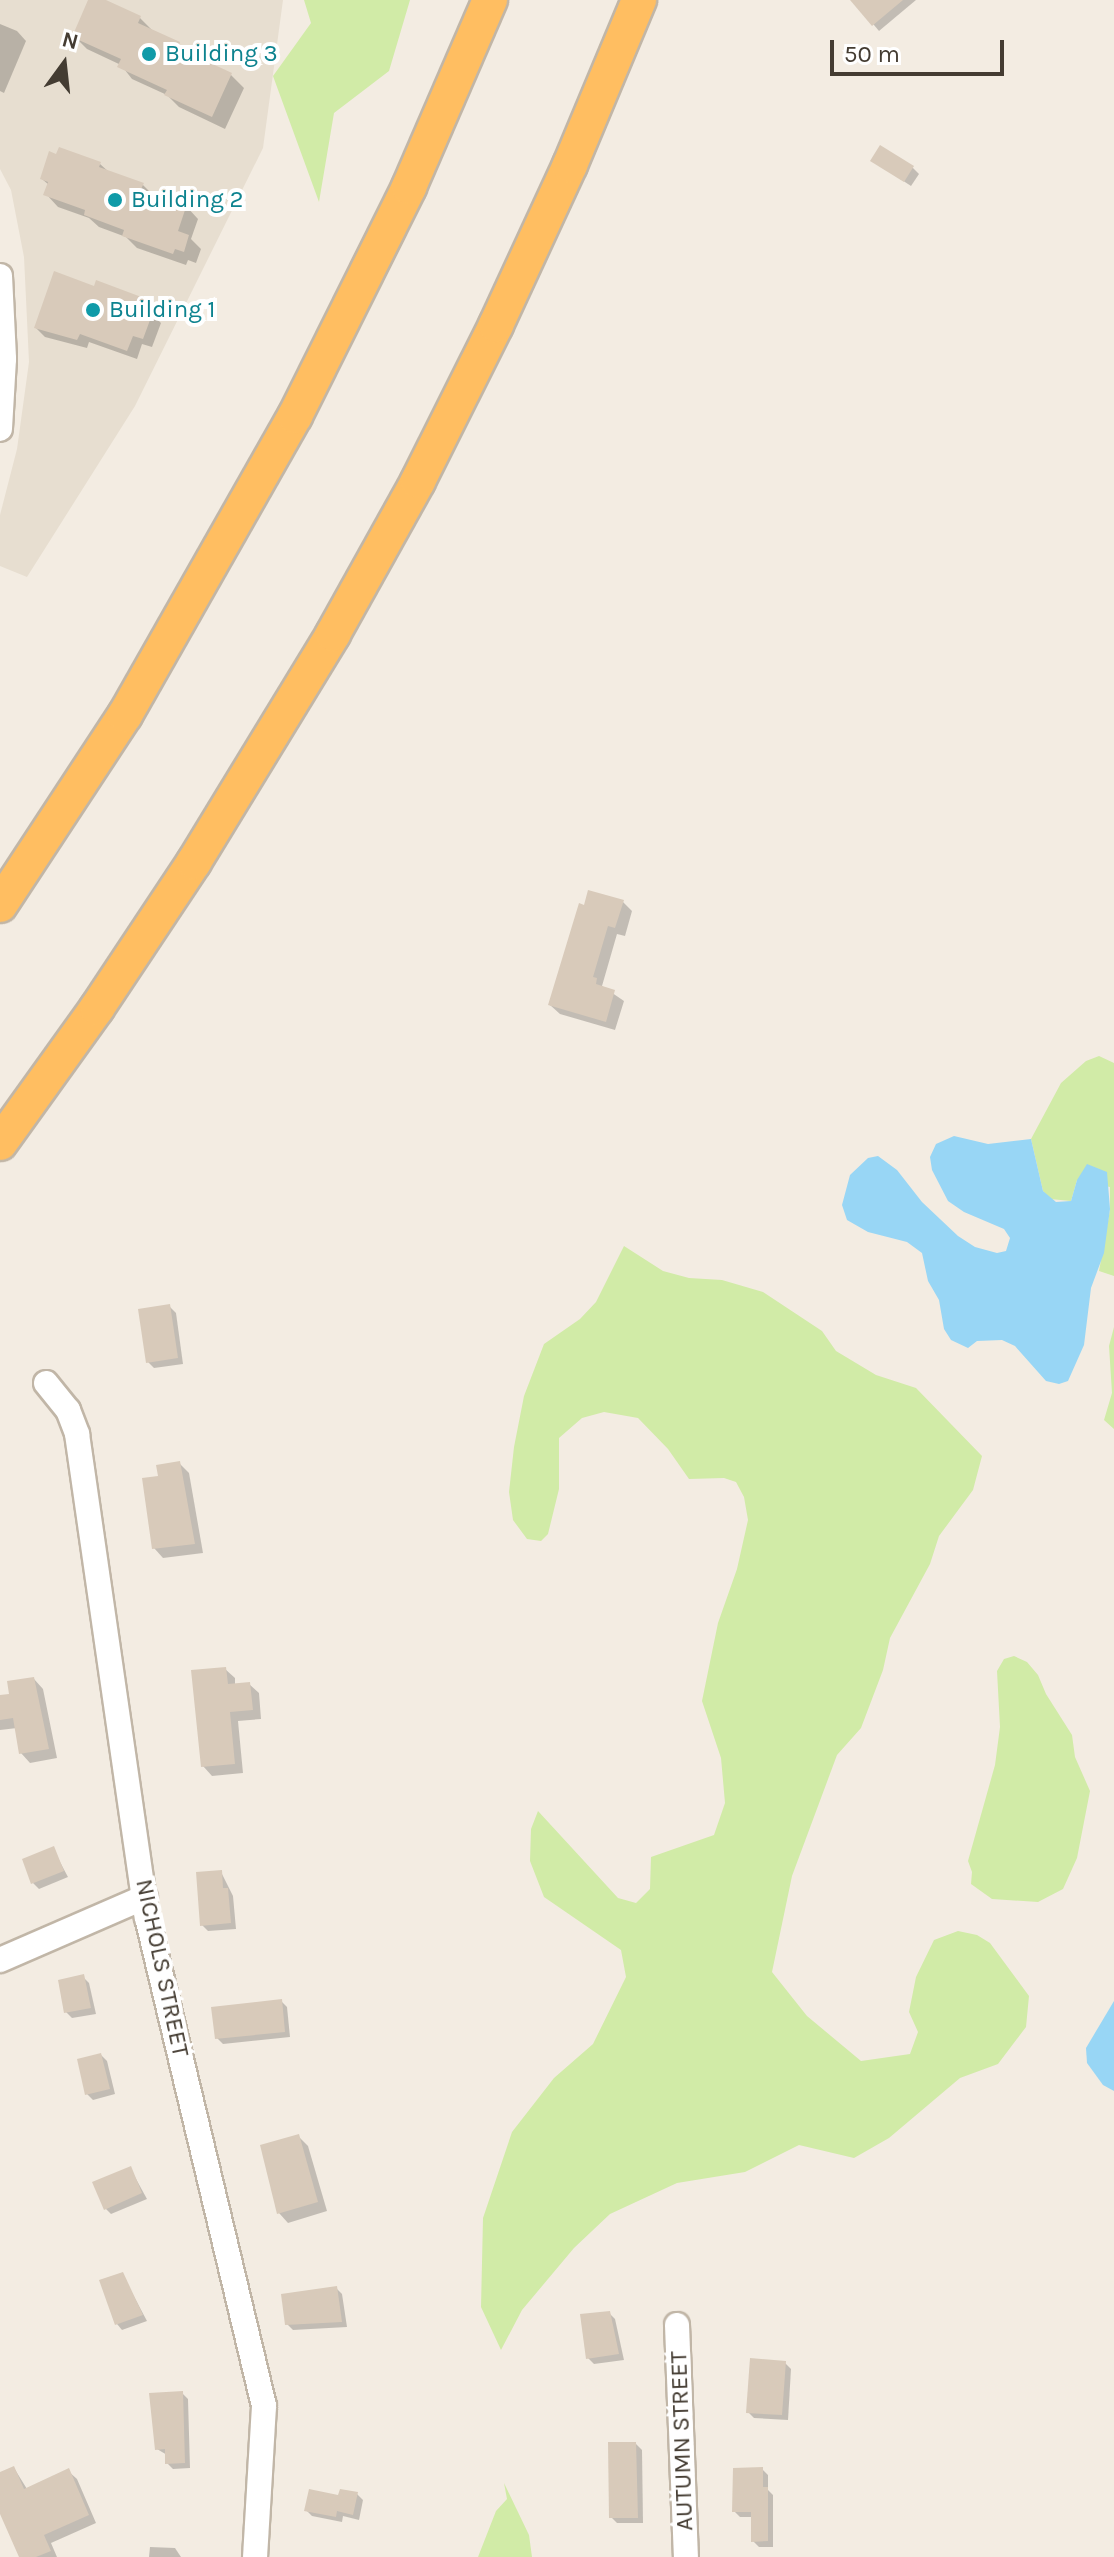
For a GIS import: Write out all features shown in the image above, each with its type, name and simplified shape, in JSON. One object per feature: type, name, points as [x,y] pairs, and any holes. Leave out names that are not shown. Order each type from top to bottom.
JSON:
[{"type":"highway","points":[[0,905],[125,715],[288,429],[409,187],[490,0]]},
{"type":"highway","points":[[0,1143],[97,1008],[194,862],[333,634],[424,468],[496,325],[570,165],[639,0]]},
{"type":"street","points":[[0,276],[4,359],[0,429]]},
{"type":"street","name":"NICHOLS STREET","points":[[46,1383],[68,1410],[77,1434],[145,1897],[264,2406],[255,2557]]},
{"type":"street","points":[[0,1960],[145,1897]]},
{"type":"street","name":"AUTUMN STREET","points":[[677,2325],[686,2557]]},
{"type":"shaded area","points":[[0,0],[283,0],[263,148],[135,406],[27,577],[0,566],[0,515],[17,449],[29,362],[24,257],[11,190],[0,169]]},
{"type":"green space","points":[[304,0],[410,0],[389,71],[334,113],[319,202],[273,76],[311,23]]},
{"type":"green space","points":[[1099,1056],[1114,1063],[1114,1276],[1099,1271],[1110,1210],[1110,1187],[1077,1180],[1071,1201],[1050,1199],[1043,1191],[1031,1139],[1061,1083],[1086,1061]]},
{"type":"green space","points":[[624,1246],[663,1271],[689,1278],[722,1280],[763,1292],[822,1331],[836,1351],[876,1375],[916,1388],[982,1456],[973,1490],[939,1536],[930,1564],[890,1638],[883,1670],[861,1728],[837,1755],[792,1876],[772,1972],[807,2016],[861,2061],[910,2054],[918,2032],[909,2012],[916,1977],[934,1940],[958,1931],[977,1935],[990,1943],[1029,1996],[1026,2027],[998,2064],[960,2078],[889,2138],[854,2158],[799,2145],[745,2172],[677,2183],[610,2214],[574,2248],[522,2310],[501,2350],[481,2307],[483,2218],[512,2132],[554,2078],[593,2044],[626,1977],[621,1950],[544,1897],[530,1861],[531,1829],[538,1811],[618,1898],[636,1903],[650,1889],[651,1857],[714,1835],[725,1803],[721,1758],[702,1701],[718,1623],[737,1569],[748,1520],[744,1497],[736,1482],[724,1478],[689,1479],[668,1449],[638,1418],[604,1412],[582,1418],[559,1438],[559,1489],[548,1534],[541,1541],[527,1539],[513,1520],[509,1492],[514,1447],[524,1396],[544,1344],[580,1319],[596,1302]]},
{"type":"green space","points":[[1114,1327],[1114,1429],[1104,1420],[1112,1393],[1109,1346]]},
{"type":"green space","points":[[1014,1656],[1027,1662],[1038,1675],[1046,1694],[1072,1735],[1075,1757],[1090,1791],[1077,1858],[1063,1889],[1038,1902],[992,1899],[971,1884],[972,1872],[968,1861],[995,1765],[1000,1727],[997,1671],[1004,1659]]},
{"type":"green space","points":[[504,2483],[529,2535],[532,2557],[478,2557],[496,2511],[507,2499]]},
{"type":"water","points":[[954,1136],[988,1144],[1031,1139],[1043,1191],[1056,1202],[1071,1201],[1077,1180],[1087,1164],[1107,1172],[1110,1209],[1104,1253],[1091,1288],[1084,1345],[1068,1381],[1059,1384],[1046,1381],[1015,1346],[1002,1340],[977,1341],[968,1348],[951,1340],[944,1329],[939,1300],[928,1281],[922,1253],[907,1242],[868,1232],[847,1220],[842,1205],[850,1175],[868,1158],[878,1156],[897,1170],[922,1202],[958,1236],[975,1247],[997,1253],[1006,1251],[1010,1238],[1004,1229],[964,1212],[948,1201],[932,1170],[930,1157],[936,1144]]},
{"type":"water","points":[[1114,2001],[1114,2091],[1103,2085],[1087,2063],[1086,2048]]},
{"type":"building","name":"Building 3","points":[[88,0],[106,0],[141,16],[138,23],[180,42],[178,48],[232,73],[212,117],[164,95],[167,90],[117,67],[121,59],[72,37]]},
{"type":"building","points":[[850,0],[903,0],[872,26]]},
{"type":"building","points":[[880,145],[914,166],[904,182],[870,161]]},
{"type":"building","name":"Building 2","points":[[59,147],[101,162],[99,167],[144,183],[141,189],[187,204],[178,231],[189,235],[184,252],[175,249],[173,254],[122,236],[124,230],[84,215],[85,210],[43,195],[48,182],[40,179],[49,151],[56,154]]},
{"type":"building","name":"Building 1","points":[[54,271],[94,286],[96,280],[144,298],[141,307],[153,312],[143,339],[133,336],[127,351],[80,334],[77,340],[34,328]]},
{"type":"building","points":[[588,890],[624,900],[615,928],[608,926],[593,977],[597,978],[596,984],[615,990],[606,1022],[548,1005],[579,903],[584,905]]},
{"type":"building","points":[[170,1304],[178,1358],[146,1363],[138,1309]]},
{"type":"building","points":[[180,1461],[195,1544],[152,1549],[142,1478],[158,1476],[156,1465]]},
{"type":"building","points":[[226,1667],[228,1684],[250,1682],[253,1710],[230,1712],[235,1764],[201,1767],[191,1670]]},
{"type":"building","points":[[34,1677],[49,1749],[19,1754],[13,1718],[0,1720],[0,1695],[9,1694],[7,1681]]},
{"type":"building","points":[[54,1846],[64,1871],[31,1884],[22,1859]]},
{"type":"building","points":[[222,1870],[223,1888],[228,1888],[231,1923],[200,1926],[196,1872]]},
{"type":"building","points":[[84,1974],[91,2008],[64,2013],[58,1980]]},
{"type":"building","points":[[282,1999],[285,2032],[215,2039],[211,2007]]},
{"type":"building","points":[[101,2053],[110,2089],[85,2095],[77,2059]]},
{"type":"building","points":[[299,2134],[318,2202],[277,2214],[260,2145]]},
{"type":"building","points":[[131,2166],[142,2193],[104,2210],[92,2182]]},
{"type":"building","points":[[123,2272],[143,2315],[115,2325],[99,2280]]},
{"type":"building","points":[[337,2286],[342,2322],[285,2325],[281,2294]]},
{"type":"building","points":[[610,2311],[619,2354],[586,2359],[580,2314]]},
{"type":"building","points":[[750,2358],[786,2361],[782,2415],[746,2413]]},
{"type":"building","points":[[183,2391],[185,2463],[165,2464],[165,2449],[155,2450],[149,2393]]},
{"type":"building","points":[[608,2442],[636,2442],[638,2518],[609,2518]]},
{"type":"building","points":[[14,2466],[24,2489],[69,2468],[89,2515],[44,2535],[51,2551],[36,2557],[19,2557],[0,2514],[0,2472]]},
{"type":"building","points":[[763,2467],[763,2487],[768,2487],[768,2541],[751,2542],[751,2512],[732,2512],[733,2468]]},
{"type":"building","points":[[309,2489],[338,2495],[340,2489],[358,2492],[353,2515],[337,2511],[336,2517],[304,2511]]},
{"type":"place","name":"Building 3","points":[[149,54]]},
{"type":"place","name":"Building 2","points":[[115,200]]},
{"type":"place","name":"Building 1","points":[[93,310]]}]
